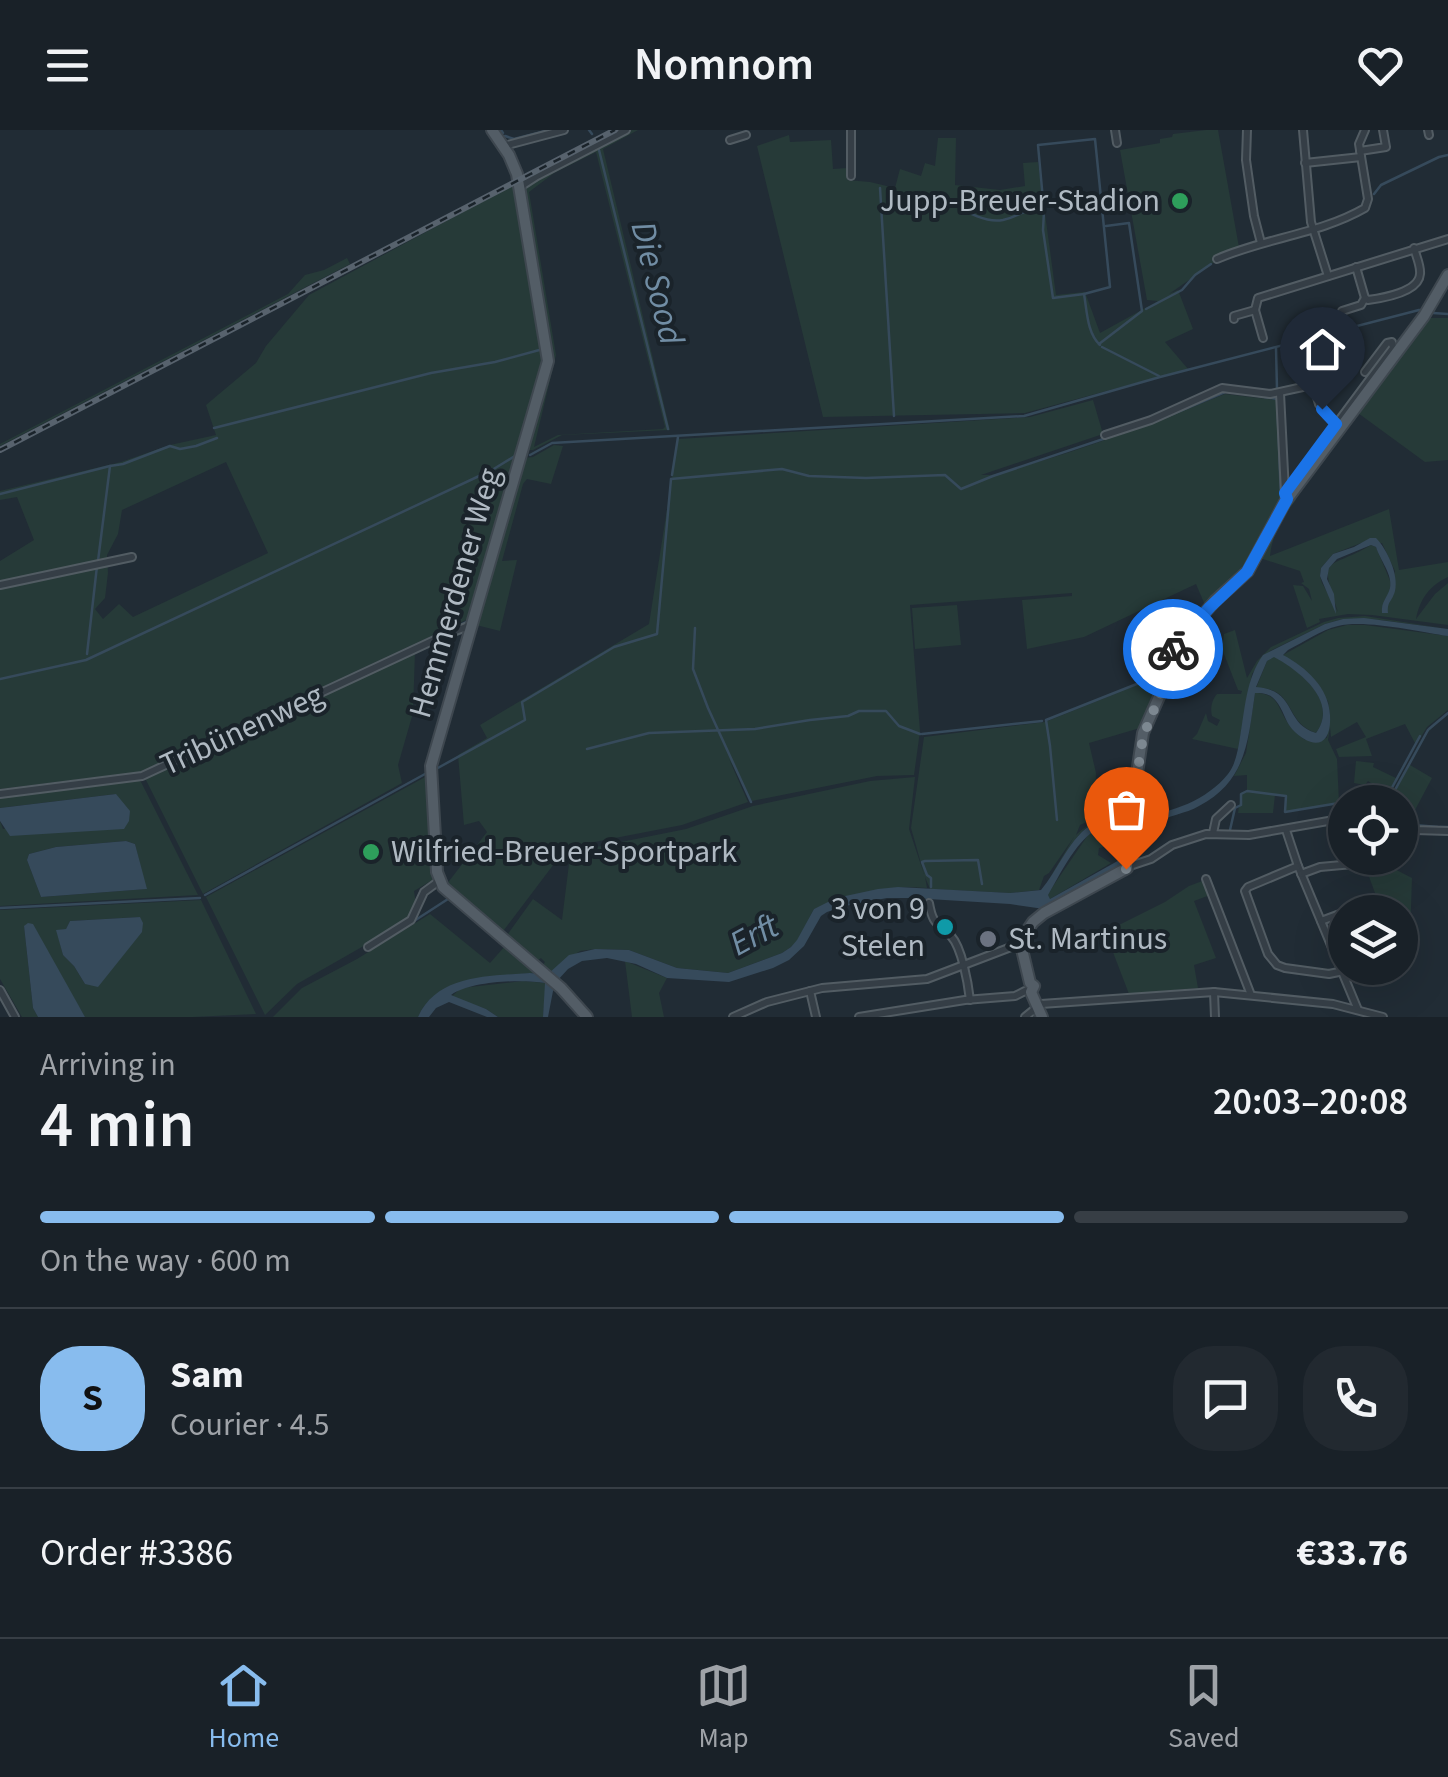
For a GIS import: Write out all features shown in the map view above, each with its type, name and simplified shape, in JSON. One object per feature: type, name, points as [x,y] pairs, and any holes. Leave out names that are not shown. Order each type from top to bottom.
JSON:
[{"type":"main road","name":"Hemmerdener Weg","points":[[439,881],[430,768],[548,358],[520,187],[515,167],[492,130]]},
{"type":"main road","points":[[1040,1011],[1029,989],[1019,944],[1040,916],[1124,871],[1144,731],[1162,692],[1174,648],[1247,572],[1286,496],[1377,368],[1427,311],[1448,274]]},
{"type":"main road","points":[[439,881],[558,986],[587,1017]]},
{"type":"street","points":[[504,146],[564,130]]},
{"type":"street","points":[[520,187],[626,130]]},
{"type":"street","points":[[851,130],[851,176]]},
{"type":"street","points":[[1116,130],[1118,143]]},
{"type":"street","points":[[1246,130],[1246,160],[1261,243]]},
{"type":"street","points":[[1303,130],[1312,228],[1328,276]]},
{"type":"street","points":[[1217,259],[1345,218],[1367,206],[1360,138],[1365,130]]},
{"type":"street","points":[[1305,163],[1386,146],[1383,130]]},
{"type":"street","points":[[730,140],[745,133]]},
{"type":"street","points":[[1263,338],[1256,309],[1256,300],[1262,296],[1448,239]]},
{"type":"street","points":[[1366,298],[1372,300],[1416,284],[1420,272],[1414,248]]},
{"type":"street","points":[[1356,267],[1366,298]]},
{"type":"street","points":[[1342,311],[1362,304],[1366,298]]},
{"type":"street","points":[[1234,318],[1256,309]]},
{"type":"street","points":[[1304,350],[1320,408],[1338,426]]},
{"type":"street","points":[[1365,372],[1377,368]]},
{"type":"street","points":[[1106,436],[1224,388],[1270,394],[1312,384]]},
{"type":"street","points":[[1280,393],[1286,496]]},
{"type":"street","points":[[0,585],[132,557]]},
{"type":"street","name":"Tribünenweg","points":[[0,794],[142,776],[472,625]]},
{"type":"street","points":[[1213,833],[1216,819],[1232,806]]},
{"type":"street","points":[[1127,861],[1152,858],[1172,845],[1213,833],[1246,836],[1328,821]]},
{"type":"street","points":[[1286,830],[1328,935]]},
{"type":"street","points":[[1418,830],[1448,831]]},
{"type":"street","points":[[1328,866],[1299,870],[1245,891],[1274,962],[1282,968],[1328,974]]},
{"type":"street","points":[[1206,879],[1250,995]]},
{"type":"street","points":[[368,947],[411,920],[424,892],[439,881]]},
{"type":"street","points":[[928,902],[937,926],[953,937],[970,1000]]},
{"type":"street","points":[[1321,922],[1328,919]]},
{"type":"street","points":[[733,1017],[766,1002],[810,991],[924,980],[1019,944]]},
{"type":"street","points":[[1348,985],[1358,1010]]},
{"type":"street","points":[[859,1017],[1015,996],[1029,989]]},
{"type":"street","points":[[0,990],[15,1017]]},
{"type":"street","points":[[810,991],[816,1017]]},
{"type":"street","points":[[1214,992],[1215,1017]]},
{"type":"street","points":[[1026,1017],[1040,1011],[1214,992],[1347,1007],[1382,1017]]},
{"type":"street","points":[[1347,1007],[1352,994]]},
{"type":"green space","points":[[629,130],[638,130],[603,149],[670,430],[562,435],[533,450],[526,450],[547,371],[524,188]],"holes":[[[596,152],[665,427],[558,435],[534,447],[556,355],[529,192],[554,173]]]},
{"type":"green space","points":[[1218,130],[1240,253],[1219,259],[1169,294],[1178,290],[1193,329],[1165,342],[1188,369],[1025,413],[823,417],[757,146],[789,135],[790,142],[831,140],[833,169],[847,168],[847,180],[895,188],[900,169],[921,176],[925,163],[935,166],[938,138],[956,138],[955,185],[1000,190],[1025,186],[1023,163],[1038,162],[1056,295],[1085,292],[1100,333],[1158,301],[1147,300],[1120,150],[1160,143],[1160,139],[1173,134]]},
{"type":"green space","points":[[517,183],[545,357],[468,619],[140,772],[0,789],[0,561],[34,540],[17,497],[0,500],[0,491],[216,435],[206,405],[256,363],[309,295]],"holes":[[[226,462],[268,553],[133,617],[119,604],[103,619],[95,609],[105,598],[107,555],[118,534],[122,510]]]},
{"type":"green space","points":[[347,258],[350,264],[0,446],[288,294],[305,275]]},
{"type":"green space","points":[[1427,318],[1448,318],[1448,460],[1425,462],[1358,413]]},
{"type":"green space","points":[[1225,394],[1277,400],[1280,500],[1248,563],[1205,605],[1196,584],[1084,637],[1027,649],[1022,600],[1072,593],[910,605],[920,731],[914,775],[877,776],[752,801],[729,759],[748,802],[682,825],[579,845],[557,860],[501,934],[446,885],[487,832],[479,821],[464,825],[458,755],[487,738],[480,725],[649,624],[678,439],[1030,417],[1093,400],[1103,434],[981,475],[992,475],[1110,438]]},
{"type":"green space","points":[[554,445],[563,446],[551,484],[527,479],[523,484],[502,561],[517,560],[500,631],[476,625],[524,458]]},
{"type":"green space","points":[[1293,498],[1296,500],[1279,526],[1270,556],[1389,509],[1399,570],[1448,562],[1448,577],[1426,594],[1416,619],[1448,583],[1448,625],[1348,614],[1319,619],[1307,628],[1293,585],[1303,586],[1312,601],[1309,589],[1301,583],[1304,582],[1300,571],[1260,558]],"holes":[[[1361,543],[1382,543],[1395,571],[1387,603],[1391,583],[1376,547],[1371,545],[1330,566],[1329,580],[1338,612],[1322,583],[1321,568],[1333,554]]]},
{"type":"green space","points":[[957,605],[961,645],[915,649],[912,608]]},
{"type":"green space","points":[[1365,616],[1448,629],[1381,620],[1343,619],[1325,624],[1270,651],[1252,674],[1238,749],[1192,739],[1206,713],[1208,721],[1217,726],[1220,720],[1212,716],[1211,710],[1217,694],[1242,691],[1238,690],[1222,649],[1224,634],[1235,630],[1247,678],[1271,647],[1324,622],[1338,618]]},
{"type":"green space","points":[[1365,625],[1448,636],[1448,710],[1427,727],[1416,745],[1405,724],[1366,739],[1372,756],[1339,757],[1336,749],[1366,737],[1357,722],[1331,737],[1330,727],[1328,740],[1337,759],[1338,785],[1328,785],[1328,805],[1285,812],[1286,797],[1275,795],[1273,813],[1238,813],[1241,793],[1247,790],[1247,775],[1234,776],[1246,753],[1255,693],[1270,696],[1305,740],[1327,738],[1328,701],[1283,655],[1328,630]]},
{"type":"green space","points":[[415,651],[413,713],[398,765],[402,783],[203,894],[145,778]]},
{"type":"green space","points":[[1274,656],[1305,679],[1320,699],[1322,721],[1316,733],[1299,722],[1278,693],[1256,688],[1267,661]]},
{"type":"green space","points":[[1157,677],[1140,728],[1089,743],[1096,773],[1095,818],[1080,825],[1076,835],[1088,826],[1100,819],[1129,816],[1104,819],[1086,828],[1049,879],[1074,837],[1044,876],[1039,890],[1010,893],[930,889],[925,877],[927,888],[883,889],[856,895],[814,909],[797,941],[782,953],[728,973],[677,968],[629,950],[595,949],[580,951],[548,974],[541,967],[545,962],[541,958],[534,963],[505,938],[533,899],[562,920],[570,856],[586,849],[686,829],[753,806],[870,781],[915,777],[909,829],[924,874],[911,828],[924,737],[1045,722]]},
{"type":"green space","points":[[1448,712],[1428,732],[1410,765],[1432,778],[1418,804],[1418,785],[1396,785],[1427,730]]},
{"type":"green space","points":[[1356,761],[1374,763],[1373,767],[1398,779],[1395,785],[1354,783]]},
{"type":"green space","points":[[427,776],[434,879],[414,891],[416,905],[411,919],[297,984],[265,1015],[206,897]]},
{"type":"green space","points":[[138,780],[198,895],[0,906],[0,821],[3,829],[116,794],[0,808],[0,797]],"holes":[[[126,841],[135,844],[146,889],[41,897],[27,860],[29,854],[56,847]]]},
{"type":"green space","points":[[1113,822],[1128,822],[1106,830],[1109,846],[1099,848],[1098,855],[1111,863],[1050,899],[1047,895],[1088,835]]},
{"type":"green space","points":[[1368,875],[1412,878],[1411,895],[1376,895]]},
{"type":"green space","points":[[1205,880],[1210,895],[1194,901],[1216,958],[1194,965],[1198,988],[1129,994],[1111,947],[1118,935],[1115,927]]},
{"type":"green space","points":[[201,900],[256,1014],[85,1017],[24,926],[33,1008],[38,1017],[22,1017],[0,979],[0,910]],"holes":[[[140,917],[85,984],[63,955],[57,931],[66,929],[70,921]]]},
{"type":"green space","points":[[430,914],[490,963],[505,946],[540,974],[482,978],[452,986],[427,1003],[418,1017],[273,1017],[302,988]]},
{"type":"green space","points":[[625,961],[667,978],[659,993],[664,1017],[632,1017]]},
{"type":"green space","points":[[523,981],[546,983],[543,1017],[498,1017],[451,997],[461,988]]},
{"type":"water","points":[[1370,538],[1380,543],[1394,570],[1396,585],[1388,613],[1382,613],[1382,609],[1390,578],[1376,547],[1371,545],[1337,559],[1329,568],[1327,579],[1334,594],[1336,614],[1320,576],[1321,568],[1333,554]]},
{"type":"water","points":[[1343,619],[1448,629],[1448,636],[1349,624],[1325,630],[1288,650],[1283,655],[1308,672],[1329,705],[1330,726],[1324,739],[1313,742],[1299,736],[1274,699],[1255,693],[1242,758],[1227,784],[1199,806],[1155,824],[1130,861],[1044,909],[912,898],[845,906],[821,916],[804,946],[789,960],[729,982],[667,978],[636,964],[607,958],[582,961],[557,981],[548,974],[569,955],[595,949],[629,950],[677,968],[728,973],[791,947],[814,909],[836,898],[898,887],[1010,893],[1041,890],[1071,845],[1094,823],[1176,808],[1220,783],[1235,761],[1250,684],[1263,655]],"holes":[[[1274,657],[1305,679],[1320,699],[1322,721],[1316,733],[1299,722],[1278,694],[1256,687],[1267,661]],[[1113,822],[1128,822],[1130,854],[1050,899],[1048,895],[1082,841]]]},
{"type":"water","points":[[116,794],[130,811],[124,829],[10,836],[0,821],[0,808]]},
{"type":"water","points":[[126,841],[135,844],[147,889],[41,897],[27,860],[29,854],[56,847]]},
{"type":"water","points":[[140,917],[142,932],[98,987],[85,984],[63,955],[56,930],[66,929],[70,921]]},
{"type":"water","points":[[33,924],[85,1017],[38,1017],[33,1008],[24,926]]},
{"type":"water","points":[[540,974],[554,986],[548,1017],[543,1017],[545,983],[523,981],[483,984],[451,995],[498,1017],[487,1017],[449,1002],[429,1017],[418,1017],[438,992],[451,985],[482,977]]},
{"type":"waterway","name":"Die Sood","points":[[505,136],[514,139],[549,130]]},
{"type":"waterway","name":"Die Sood","points":[[589,130],[592,134]]},
{"type":"waterway","points":[[1044,211],[1038,145],[1095,139],[1110,287],[1084,294]]},
{"type":"waterway","name":"Die Sood","points":[[599,150],[668,429]]},
{"type":"waterway","points":[[1374,194],[1381,185],[1448,155]]},
{"type":"waterway","points":[[880,188],[894,416]]},
{"type":"waterway","points":[[956,203],[971,214],[990,220],[1044,211],[1053,298],[1084,294],[1090,328],[1100,345]]},
{"type":"waterway","points":[[1099,344],[1142,311],[1129,223],[1106,226]]},
{"type":"waterway","points":[[1146,309],[1182,290],[1211,264]]},
{"type":"waterway","points":[[530,455],[552,443],[1024,416],[1160,377],[1425,311]]},
{"type":"waterway","points":[[1433,313],[1448,314]]},
{"type":"waterway","points":[[1102,347],[1159,376]]},
{"type":"waterway","points":[[1276,348],[1277,389]]},
{"type":"waterway","points":[[214,428],[543,349]]},
{"type":"waterway","points":[[1168,416],[1225,392]]},
{"type":"waterway","points":[[1247,394],[1277,399]]},
{"type":"waterway","points":[[1277,397],[1281,499]]},
{"type":"waterway","points":[[671,479],[782,469],[809,476],[945,475],[961,489],[1142,426]]},
{"type":"waterway","points":[[672,475],[678,437]]},
{"type":"waterway","points":[[98,561],[110,466],[170,446],[180,449],[217,438]]},
{"type":"waterway","points":[[0,679],[86,660],[515,456]]},
{"type":"waterway","points":[[0,494],[110,466]]},
{"type":"waterway","points":[[436,769],[525,720],[522,702],[614,647],[657,634],[671,479]]},
{"type":"waterway","points":[[87,654],[97,566]]},
{"type":"waterway","points":[[444,633],[468,621]]},
{"type":"waterway","points":[[695,628],[693,669],[751,802]]},
{"type":"waterway","points":[[1163,669],[1170,644],[1181,633]]},
{"type":"waterway","points":[[1057,820],[1046,720],[1162,674]]},
{"type":"waterway","points":[[587,749],[649,733],[755,729],[848,716],[859,711],[886,711],[899,726],[920,734]]},
{"type":"waterway","points":[[1429,729],[1448,713]]},
{"type":"waterway","points":[[922,734],[1042,721]]},
{"type":"waterway","points":[[1398,785],[1428,730]]},
{"type":"waterway","points":[[1393,785],[1420,736]]},
{"type":"waterway","points":[[205,895],[425,774]]},
{"type":"waterway","points":[[1230,830],[1235,808],[1241,805],[1241,794],[1247,791],[1286,796],[1285,812],[1328,805]]},
{"type":"waterway","points":[[1418,825],[1438,827]]},
{"type":"waterway","points":[[1440,827],[1448,827]]},
{"type":"waterway","points":[[931,887],[931,878],[922,862],[925,861],[978,860],[982,884]]},
{"type":"waterway","points":[[0,908],[200,898]]},
{"type":"waterway","points":[[414,921],[448,899]]},
{"type":"railway","points":[[0,450],[615,130]]},
{"type":"way so far","points":[[1126,869],[1143,737],[1173,649]]},
{"type":"place","name":"Jupp-Breuer-Stadion","points":[[1180,201]]},
{"type":"place","name":"Wilfried-Breuer-Sportpark","points":[[371,852]]},
{"type":"place","name":"3 von 9 Stelen","points":[[945,927]]},
{"type":"place","name":"St. Martinus","points":[[988,939]]},
{"type":"route","points":[[1173,649],[1219,597],[1250,570],[1287,499],[1285,493],[1336,424],[1322,409]]},
{"type":"water label","name":"Erft","points":[[754,935]]}]
